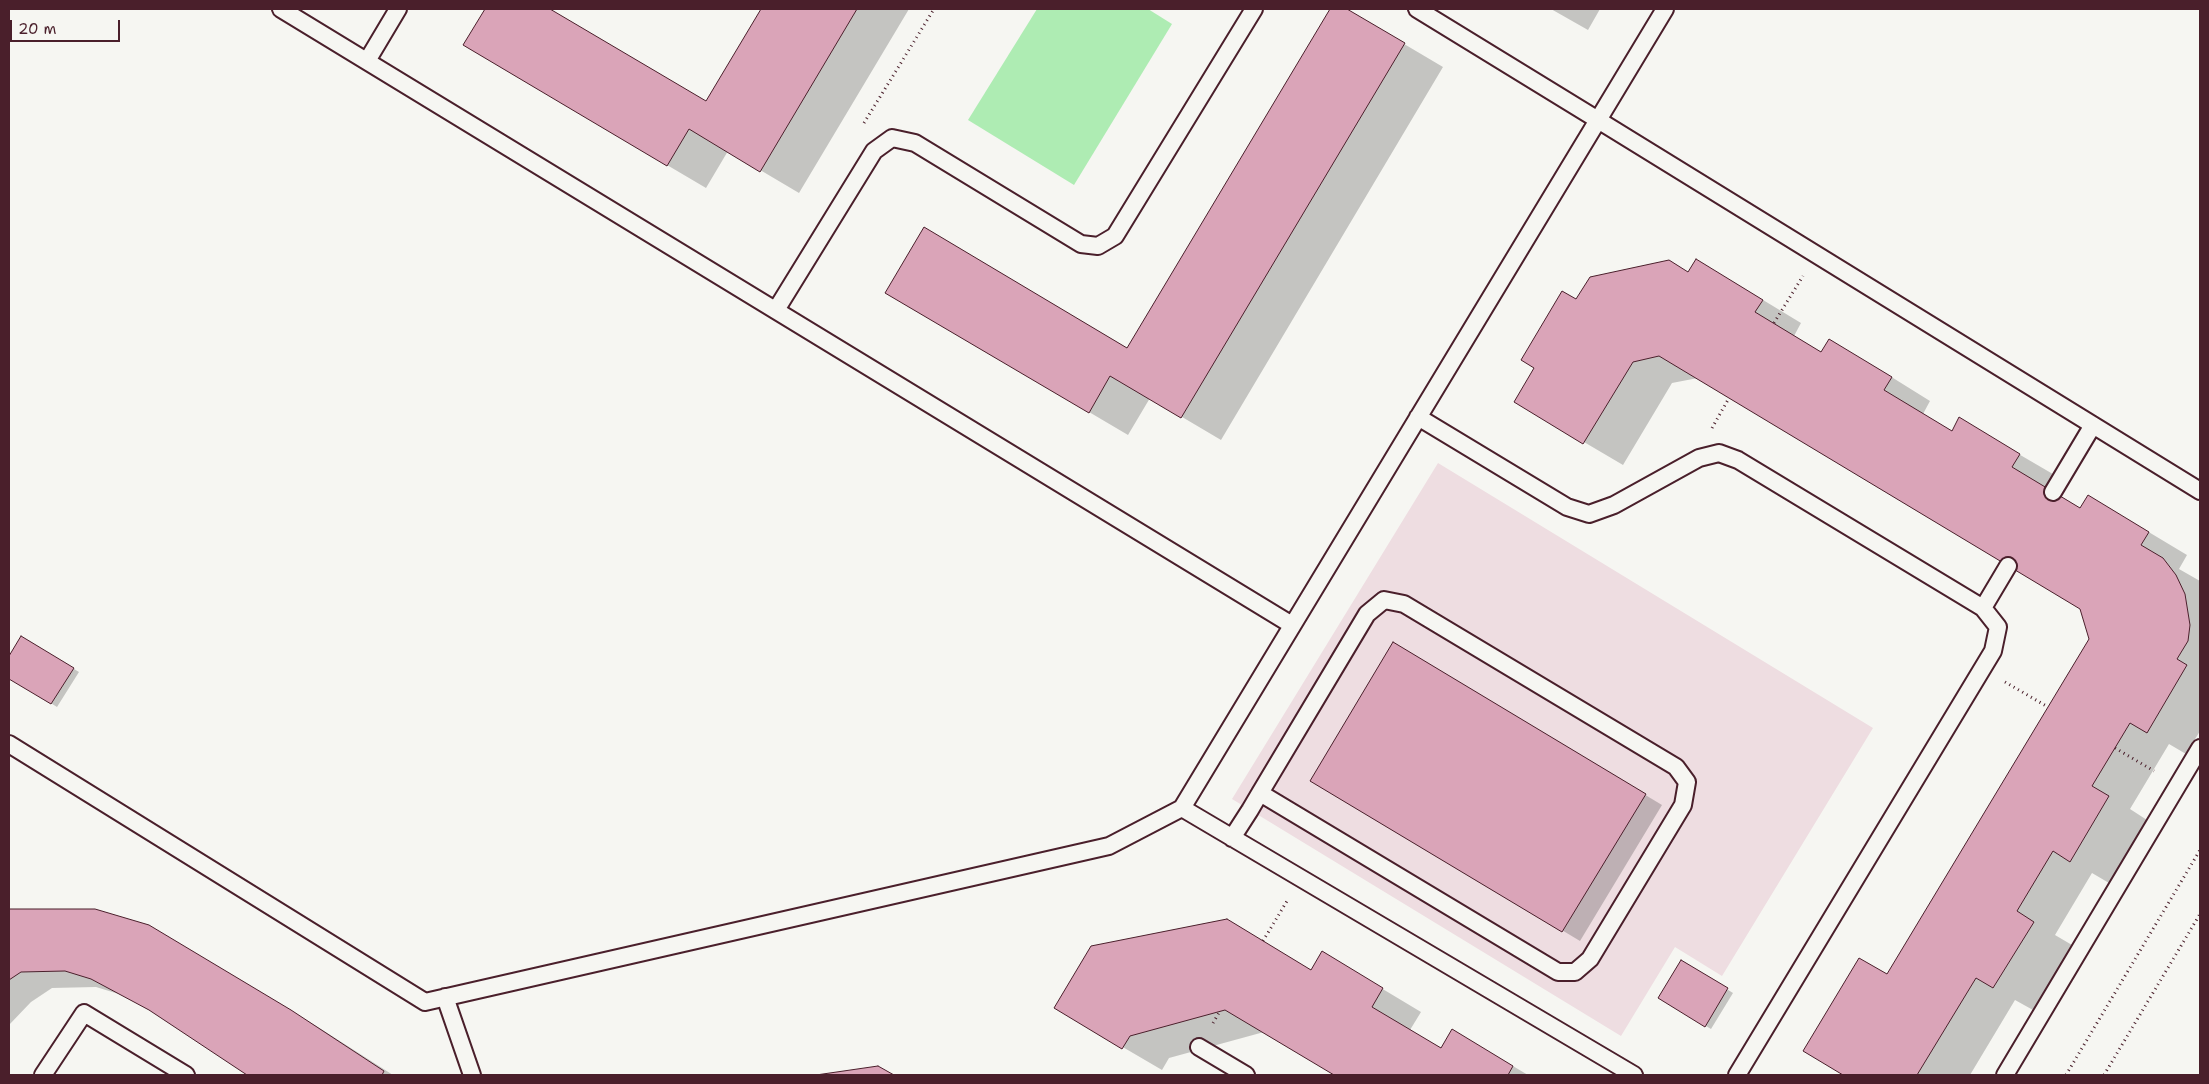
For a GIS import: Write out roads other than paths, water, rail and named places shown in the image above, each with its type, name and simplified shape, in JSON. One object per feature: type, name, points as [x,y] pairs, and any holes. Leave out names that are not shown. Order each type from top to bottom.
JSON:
[{"type":"lane","points":[[282,9],[1292,625]]},
{"type":"lane","points":[[367,61],[398,9]]},
{"type":"lane","points":[[776,310],[874,151],[892,138],[914,143],[1081,244],[1098,246],[1115,236],[1254,9]]},
{"type":"lane","points":[[1417,9],[2200,491]]},
{"type":"lane","points":[[9,744],[425,1002],[1110,846],[1182,808],[1665,9]]},
{"type":"lane","points":[[1418,417],[1567,507],[1589,514],[1614,505],[1699,458],[1719,453],[1738,460],[1983,608],[1998,627],[1993,651],[1737,1075]]},
{"type":"lane","points":[[2053,492],[2093,425]]},
{"type":"lane","points":[[1983,608],[2008,566]]},
{"type":"lane","points":[[1232,838],[1367,614],[1384,600],[1404,604],[1430,619],[1676,767],[1687,782],[1683,805],[1590,959],[1576,972],[1558,972],[1260,793]]},
{"type":"lane","points":[[2005,1075],[2200,748]]},
{"type":"lane","points":[[1182,808],[1634,1075]]},
{"type":"lane","points":[[445,998],[472,1075]]},
{"type":"lane","points":[[43,1075],[84,1013],[186,1075]]},
{"type":"lane","points":[[1199,1047],[1246,1075]]}]
